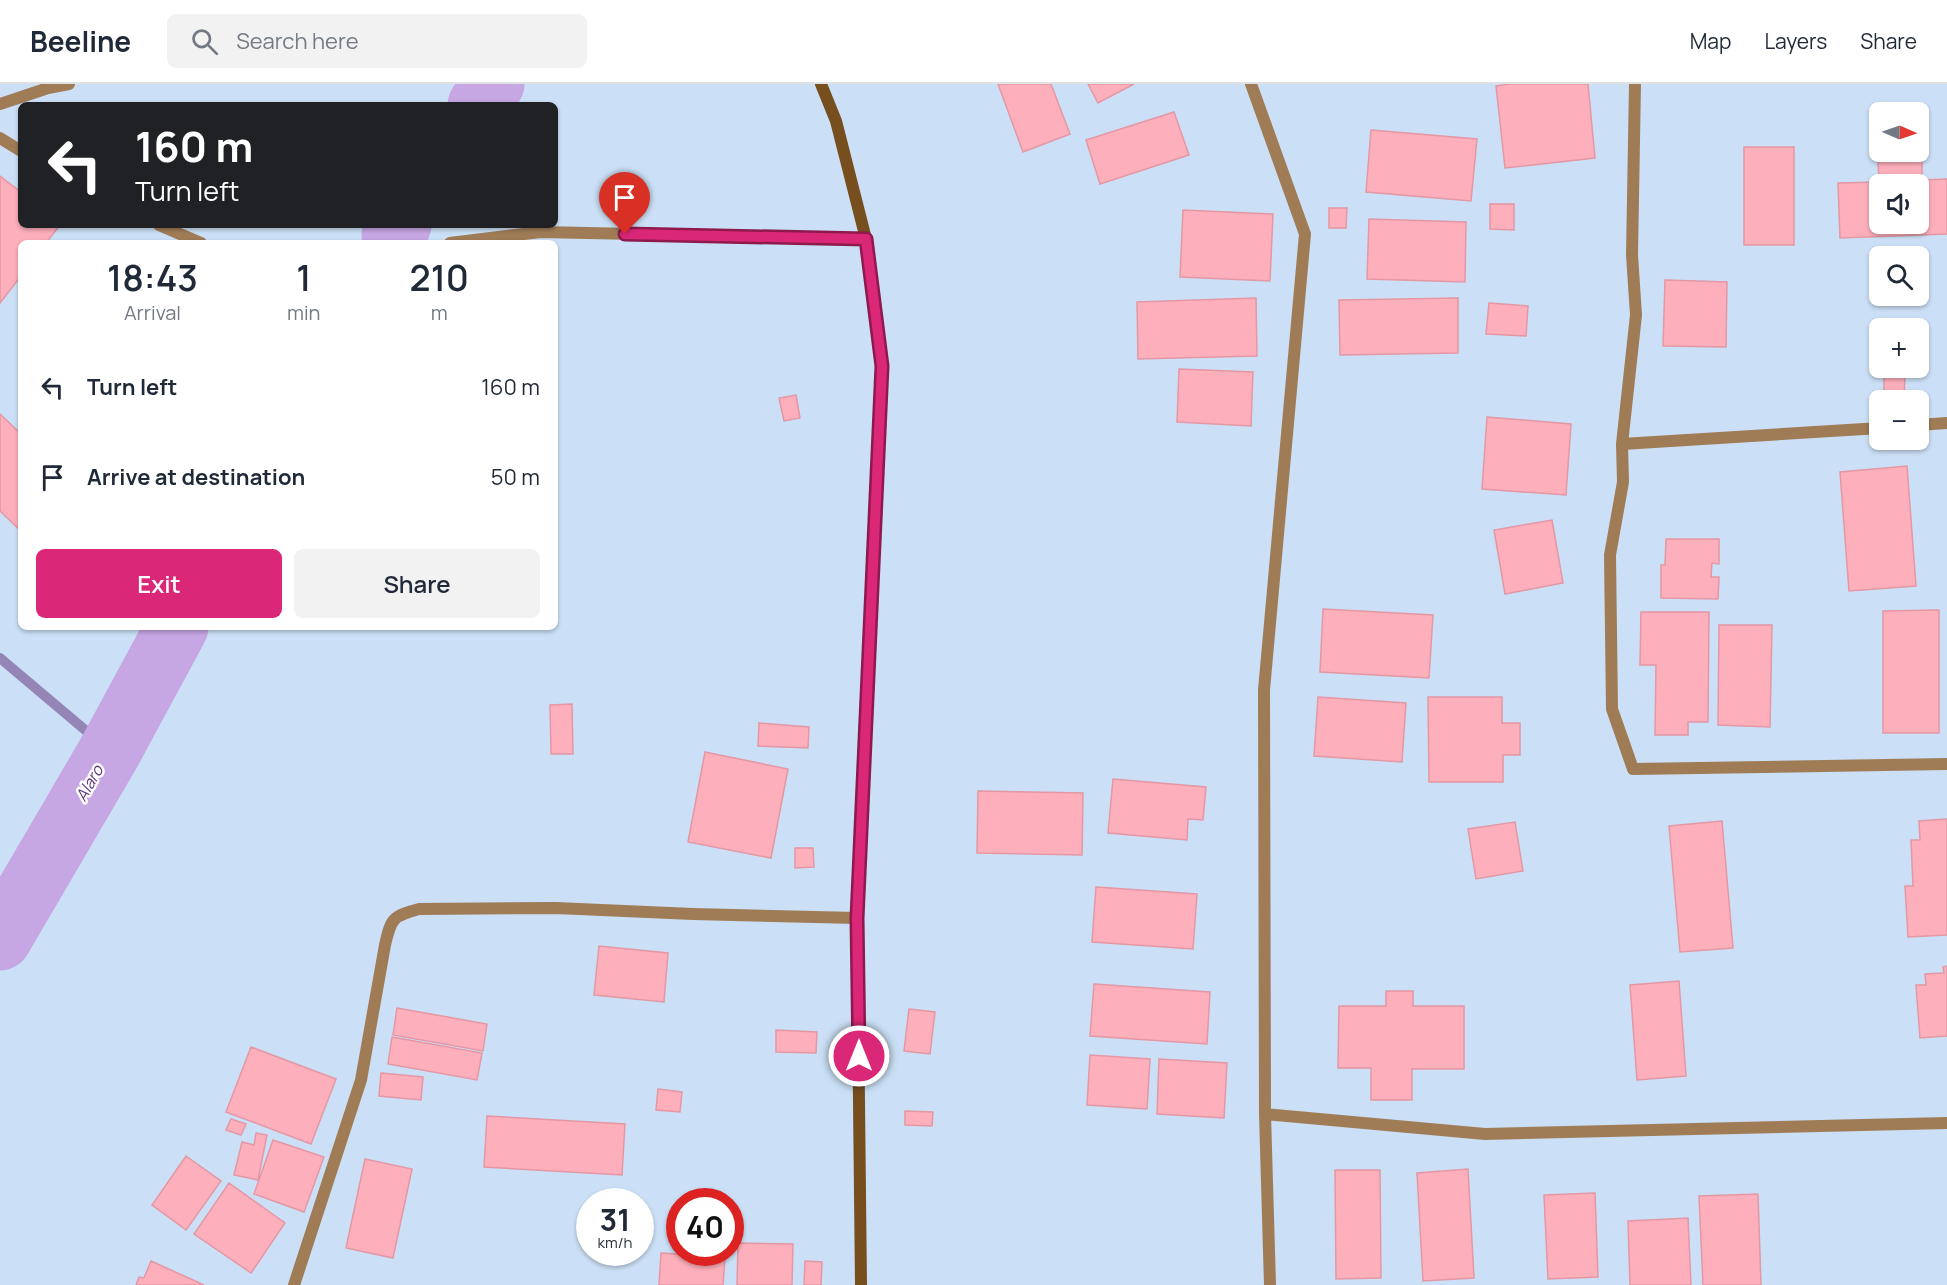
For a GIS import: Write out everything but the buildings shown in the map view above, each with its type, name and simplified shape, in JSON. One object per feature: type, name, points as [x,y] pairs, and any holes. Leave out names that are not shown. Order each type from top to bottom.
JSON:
[{"type":"street","points":[[0,104],[48,88],[69,84]]},
{"type":"street","points":[[821,84],[836,121],[866,239],[882,366],[857,918],[861,1285]]},
{"type":"street","points":[[1251,84],[1305,234],[1264,690],[1265,1114],[1270,1285]]},
{"type":"street","points":[[1635,84],[1632,255],[1636,315],[1622,444],[1623,482],[1610,555],[1612,708],[1633,769],[1947,764]]},
{"type":"street","points":[[0,138],[18,150]]},
{"type":"street","points":[[166,228],[194,240]]},
{"type":"street","points":[[475,240],[540,232],[866,239]]},
{"type":"street","points":[[1929,424],[1947,423]]},
{"type":"street","points":[[1622,444],[1869,429]]},
{"type":"street","points":[[294,1285],[361,1080],[389,927],[398,915],[419,909],[556,908],[857,918]]},
{"type":"street","points":[[1265,1114],[1485,1134],[1947,1123]]},
{"type":"waterway","name":"Alaro","points":[[481,102],[493,84]]},
{"type":"waterway","name":"Alaro","points":[[393,235],[398,228]]},
{"type":"waterway","name":"Alaro","points":[[0,939],[110,751],[175,630]]},
{"type":"waterway","points":[[0,658],[110,751]]},
{"type":"route","points":[[625,234],[866,239],[882,366],[857,918],[859,1056]]}]
